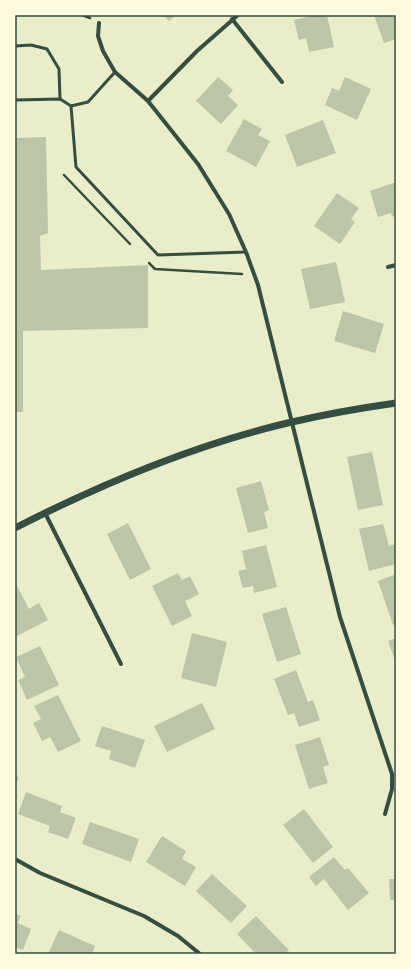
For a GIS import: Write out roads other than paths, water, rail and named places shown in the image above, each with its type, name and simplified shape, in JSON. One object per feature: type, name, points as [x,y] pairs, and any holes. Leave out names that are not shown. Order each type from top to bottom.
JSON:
[{"type":"street","points":[[148,101],[197,51],[238,15]]},
{"type":"street","points":[[232,19],[282,82]]},
{"type":"street","points":[[99,23],[98,36],[103,51],[115,72],[148,101],[185,147],[216,192],[229,214],[246,252],[258,285],[340,617],[386,751],[392,774],[392,789],[386,814]]},
{"type":"street","points":[[388,267],[396,265]]},
{"type":"street","points":[[15,528],[148,467],[193,451],[291,422],[396,403]]},
{"type":"street","points":[[45,513],[121,664]]},
{"type":"street","points":[[15,859],[40,873],[151,920],[178,936],[200,954]]},
{"type":"lane","points":[[15,46],[31,45],[47,49],[59,69],[60,99]]},
{"type":"lane","points":[[15,100],[60,99],[71,106],[88,102],[115,72]]},
{"type":"lane","points":[[71,106],[76,167],[158,255],[246,252]]}]
